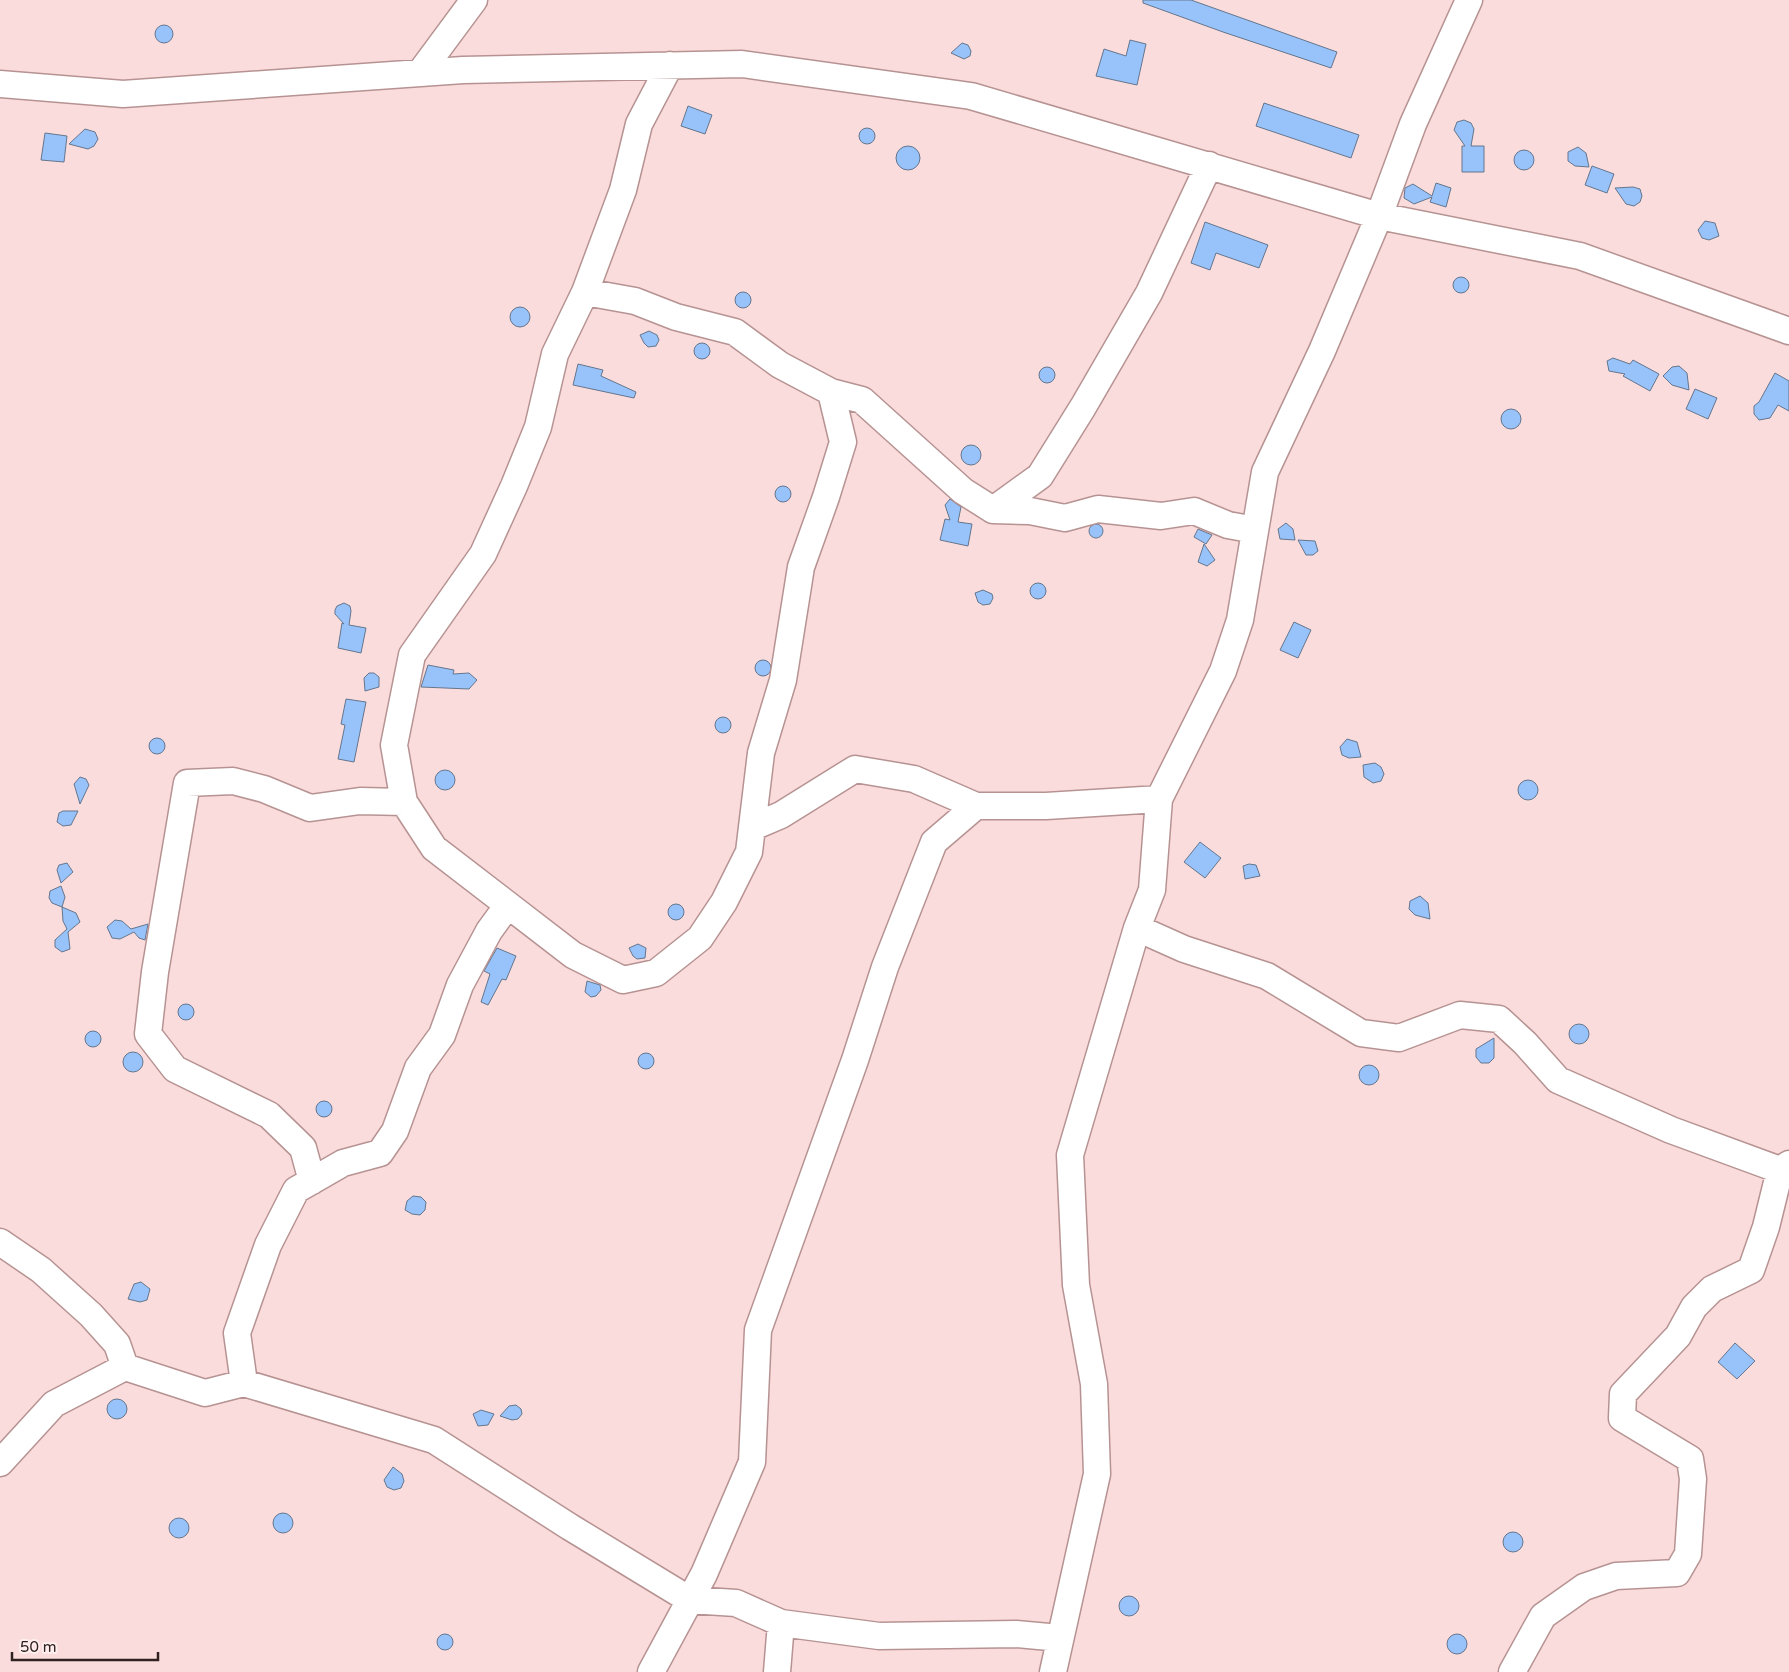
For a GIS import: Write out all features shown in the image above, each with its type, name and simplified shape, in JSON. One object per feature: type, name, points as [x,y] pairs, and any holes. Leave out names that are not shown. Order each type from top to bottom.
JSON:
[{"type":"street","points":[[420,73],[474,0]]},
{"type":"street","points":[[1053,1672],[1098,1474],[1094,1384],[1076,1285],[1070,1155],[1137,928],[1152,890],[1159,800],[1223,671],[1240,620],[1265,472],[1322,351],[1379,216],[1413,124],[1469,0]]},
{"type":"street","points":[[0,84],[123,94],[463,70],[742,64],[971,96],[1379,216],[1580,256],[1789,331]]},
{"type":"street","points":[[670,65],[639,124],[623,190],[584,292],[555,354],[534,436],[514,486],[482,554],[412,655],[394,746],[404,802],[434,848],[573,955],[623,980],[656,973],[700,938],[724,902],[749,852],[761,753],[783,680],[801,567],[843,442],[831,392]]},
{"type":"street","points":[[993,510],[1040,476],[1083,407],[1148,293],[1209,165]]},
{"type":"street","points":[[584,292],[635,301],[676,317],[735,332],[780,365],[831,392],[862,400],[963,491],[993,510],[1030,511],[1066,518],[1098,509],[1161,516],[1194,512],[1228,525],[1255,530]]},
{"type":"street","points":[[753,827],[781,815],[855,769],[914,779],[976,806],[1046,806],[1159,800]]},
{"type":"street","points":[[312,1181],[303,1148],[269,1115],[174,1070],[148,1034],[155,972],[188,783],[233,781],[264,789],[310,808],[360,801],[404,802]]},
{"type":"street","points":[[651,1672],[690,1600],[752,1462],[758,1330],[855,1060],[885,966],[934,842],[976,806]]},
{"type":"street","points":[[244,1384],[237,1333],[268,1245],[296,1190],[343,1163],[380,1153],[395,1131],[418,1068],[442,1035],[460,985],[489,931],[508,905]]},
{"type":"street","points":[[1137,928],[1184,949],[1267,976],[1361,1033],[1399,1038],[1460,1015],[1499,1019],[1525,1043],[1558,1080],[1671,1130],[1784,1167],[1766,1228],[1750,1270],[1712,1289],[1694,1307],[1678,1336],[1623,1394],[1622,1418],[1690,1459],[1693,1479],[1688,1554],[1678,1573],[1616,1576],[1584,1587],[1543,1616],[1512,1672]]},
{"type":"street","points":[[0,1242],[41,1270],[91,1315],[117,1344],[125,1367]]},
{"type":"street","points":[[0,1463],[54,1404],[125,1367],[205,1393],[244,1384],[434,1440],[570,1528],[690,1600],[736,1604],[781,1623],[879,1636],[1016,1634],[1060,1638]]},
{"type":"street","points":[[777,1672],[781,1623]]},
{"type":"building","points":[[1143,0],[1191,0],[1337,52],[1331,68],[1223,32],[1143,3]]},
{"type":"building","points":[[164,25],[170,28],[173,34],[170,40],[164,43],[158,40],[155,34],[158,28]]},
{"type":"building","points":[[1130,40],[1146,44],[1137,85],[1096,76],[1104,49],[1126,56]]},
{"type":"building","points":[[962,43],[968,45],[971,51],[970,56],[964,59],[951,53]]},
{"type":"building","points":[[1264,103],[1359,135],[1351,158],[1256,126]]},
{"type":"building","points":[[688,106],[712,115],[705,134],[681,126]]},
{"type":"building","points":[[1464,120],[1471,123],[1474,129],[1471,146],[1484,146],[1484,172],[1462,172],[1462,146],[1465,146],[1454,130],[1457,122]]},
{"type":"building","points":[[867,128],[873,130],[875,136],[873,142],[867,144],[861,142],[859,136],[861,130]]},
{"type":"building","points":[[85,129],[95,132],[98,139],[94,146],[88,149],[69,144]]},
{"type":"building","points":[[45,133],[67,136],[64,162],[41,160]]},
{"type":"building","points":[[908,146],[917,149],[920,158],[917,167],[908,170],[899,167],[896,158],[899,149]]},
{"type":"building","points":[[1578,147],[1586,153],[1589,167],[1575,166],[1568,161],[1568,152]]},
{"type":"building","points":[[1524,150],[1531,153],[1534,160],[1531,167],[1524,170],[1517,167],[1514,160],[1517,153]]},
{"type":"building","points":[[1592,166],[1614,174],[1607,193],[1585,185]]},
{"type":"building","points":[[1436,183],[1451,188],[1446,207],[1430,202],[1432,197],[1414,204],[1404,198],[1405,188],[1413,184],[1432,196]]},
{"type":"building","points":[[1633,187],[1640,189],[1642,196],[1640,202],[1634,206],[1626,204],[1615,188]]},
{"type":"building","points":[[1705,221],[1715,223],[1719,236],[1709,240],[1702,238],[1698,230]]},
{"type":"building","points":[[1205,222],[1268,245],[1259,268],[1216,253],[1210,270],[1191,263]]},
{"type":"building","points":[[1461,277],[1467,279],[1469,285],[1467,291],[1461,293],[1455,291],[1453,285],[1455,279]]},
{"type":"building","points":[[743,292],[749,294],[751,300],[749,306],[743,308],[737,306],[735,300],[737,294]]},
{"type":"building","points":[[520,307],[527,310],[530,317],[527,324],[520,327],[513,324],[510,317],[513,310]]},
{"type":"building","points":[[649,331],[657,335],[659,340],[656,346],[648,347],[640,335]]},
{"type":"building","points":[[702,343],[708,345],[710,351],[708,357],[702,359],[696,357],[694,351],[696,345]]},
{"type":"building","points":[[1613,358],[1630,364],[1633,360],[1659,374],[1650,391],[1623,376],[1625,374],[1609,371],[1607,361]]},
{"type":"building","points":[[578,364],[603,370],[601,376],[636,392],[634,398],[573,385]]},
{"type":"building","points":[[1679,366],[1687,373],[1689,390],[1672,385],[1663,376],[1672,367]]},
{"type":"building","points":[[1047,367],[1053,369],[1055,375],[1053,381],[1047,383],[1041,381],[1039,375],[1041,369]]},
{"type":"building","points":[[1775,373],[1789,381],[1789,411],[1778,405],[1770,418],[1759,420],[1754,414],[1754,406],[1759,402]]},
{"type":"building","points":[[1695,389],[1717,398],[1708,419],[1686,409]]},
{"type":"building","points":[[1511,409],[1518,412],[1521,419],[1518,426],[1511,429],[1504,426],[1501,419],[1504,412]]},
{"type":"building","points":[[971,445],[978,448],[981,455],[978,462],[971,465],[964,462],[961,455],[964,448]]},
{"type":"building","points":[[783,486],[789,488],[791,494],[789,500],[783,502],[777,500],[775,494],[777,488]]},
{"type":"building","points":[[950,499],[961,507],[958,522],[972,524],[968,546],[940,540],[945,519],[950,520],[945,505]]},
{"type":"building","points":[[1286,523],[1293,529],[1295,540],[1280,539],[1278,529]]},
{"type":"building","points":[[1093,524],[1099,524],[1103,531],[1099,538],[1093,538],[1089,534],[1089,528]]},
{"type":"building","points":[[1198,529],[1212,535],[1206,544],[1194,537]]},
{"type":"building","points":[[1298,540],[1315,541],[1318,551],[1313,555],[1306,555]]},
{"type":"building","points":[[1204,544],[1215,560],[1207,566],[1198,562]]},
{"type":"building","points":[[1038,583],[1044,585],[1046,591],[1044,597],[1038,599],[1032,597],[1030,591],[1032,585]]},
{"type":"building","points":[[983,590],[992,594],[993,598],[990,604],[983,605],[978,602],[975,593]]},
{"type":"building","points":[[344,603],[350,606],[349,625],[366,628],[361,653],[338,648],[342,623],[344,624],[335,614],[335,610],[337,606]]},
{"type":"building","points":[[1294,622],[1311,630],[1298,658],[1280,650]]},
{"type":"building","points":[[763,660],[771,668],[763,676],[755,668]]},
{"type":"building","points":[[428,665],[454,670],[453,674],[469,673],[477,680],[469,689],[421,687]]},
{"type":"building","points":[[369,673],[374,673],[379,677],[379,687],[365,691],[364,678]]},
{"type":"building","points":[[346,699],[366,702],[354,762],[338,759],[345,725],[341,724]]},
{"type":"building","points":[[723,717],[729,719],[731,725],[729,731],[723,733],[717,731],[715,725],[717,719]]},
{"type":"building","points":[[157,738],[163,740],[165,746],[163,752],[157,754],[151,752],[149,746],[151,740]]},
{"type":"building","points":[[1347,739],[1357,742],[1361,757],[1349,758],[1342,755],[1340,747]]},
{"type":"building","points":[[1375,763],[1381,767],[1384,774],[1381,781],[1373,783],[1364,777],[1363,765]]},
{"type":"building","points":[[445,770],[452,773],[455,780],[452,787],[445,790],[438,787],[435,780],[438,773]]},
{"type":"building","points":[[80,777],[86,779],[89,785],[80,804],[74,784]]},
{"type":"building","points":[[1528,780],[1535,783],[1538,790],[1535,797],[1528,800],[1521,797],[1518,790],[1521,783]]},
{"type":"building","points":[[63,811],[78,811],[71,825],[63,826],[57,822],[59,813]]},
{"type":"building","points":[[1200,842],[1221,858],[1205,878],[1184,862]]},
{"type":"building","points":[[67,863],[73,872],[61,883],[57,870],[59,865]]},
{"type":"building","points":[[1249,864],[1256,865],[1260,876],[1245,879],[1243,866]]},
{"type":"building","points":[[61,886],[65,897],[62,907],[52,903],[49,898],[50,891]]},
{"type":"building","points":[[1420,896],[1428,903],[1430,919],[1415,915],[1409,909],[1410,901]]},
{"type":"building","points":[[676,904],[682,906],[684,912],[682,918],[676,920],[670,918],[668,912],[670,906]]},
{"type":"building","points":[[62,907],[76,913],[80,922],[68,932],[70,949],[62,952],[55,947],[55,940],[67,929],[63,921]]},
{"type":"building","points":[[115,920],[122,921],[131,929],[148,924],[145,940],[139,938],[134,932],[120,939],[112,938],[107,927]]},
{"type":"building","points":[[638,944],[646,948],[645,958],[637,959],[629,948]]},
{"type":"building","points":[[497,948],[516,956],[506,980],[502,979],[488,1005],[481,1002],[490,974],[484,971]]},
{"type":"building","points":[[587,981],[600,985],[601,990],[596,996],[591,997],[585,992]]},
{"type":"building","points":[[186,1004],[192,1006],[194,1012],[192,1018],[186,1020],[180,1018],[178,1012],[180,1006]]},
{"type":"building","points":[[1579,1024],[1586,1027],[1589,1034],[1586,1041],[1579,1044],[1572,1041],[1569,1034],[1572,1027]]},
{"type":"building","points":[[93,1031],[99,1033],[101,1039],[99,1045],[93,1047],[87,1045],[85,1039],[87,1033]]},
{"type":"building","points":[[1494,1038],[1494,1058],[1489,1063],[1481,1063],[1476,1057],[1476,1049]]},
{"type":"building","points":[[133,1052],[140,1055],[143,1062],[140,1069],[133,1072],[126,1069],[123,1062],[126,1055]]},
{"type":"building","points":[[646,1053],[652,1055],[654,1061],[652,1067],[646,1069],[640,1067],[638,1061],[640,1055]]},
{"type":"building","points":[[1369,1065],[1376,1068],[1379,1075],[1376,1082],[1369,1085],[1362,1082],[1359,1075],[1362,1068]]},
{"type":"building","points":[[324,1101],[330,1103],[332,1109],[330,1115],[324,1117],[318,1115],[316,1109],[318,1103]]},
{"type":"building","points":[[413,1196],[421,1197],[426,1202],[425,1210],[420,1215],[412,1214],[405,1210],[407,1201]]},
{"type":"building","points":[[141,1282],[150,1289],[147,1300],[140,1302],[128,1299],[134,1284]]},
{"type":"building","points":[[1735,1343],[1755,1361],[1737,1379],[1718,1362]]},
{"type":"building","points":[[117,1399],[124,1402],[127,1409],[124,1416],[117,1419],[110,1416],[107,1409],[110,1402]]},
{"type":"building","points":[[516,1405],[521,1409],[522,1414],[518,1419],[512,1420],[500,1416],[509,1406]]},
{"type":"building","points":[[481,1410],[494,1414],[488,1425],[478,1426],[473,1414]]},
{"type":"building","points":[[393,1467],[402,1474],[404,1481],[401,1488],[394,1490],[387,1487],[384,1480]]},
{"type":"building","points":[[283,1513],[290,1516],[293,1523],[290,1530],[283,1533],[276,1530],[273,1523],[276,1516]]},
{"type":"building","points":[[179,1518],[186,1521],[189,1528],[186,1535],[179,1538],[172,1535],[169,1528],[172,1521]]},
{"type":"building","points":[[1513,1532],[1520,1535],[1523,1542],[1520,1549],[1513,1552],[1506,1549],[1503,1542],[1506,1535]]},
{"type":"building","points":[[1129,1596],[1136,1599],[1139,1606],[1136,1613],[1129,1616],[1122,1613],[1119,1606],[1122,1599]]},
{"type":"building","points":[[445,1634],[451,1636],[453,1642],[451,1648],[445,1650],[439,1648],[437,1642],[439,1636]]},
{"type":"building","points":[[1457,1634],[1464,1637],[1467,1644],[1464,1651],[1457,1654],[1450,1651],[1447,1644],[1450,1637]]}]
